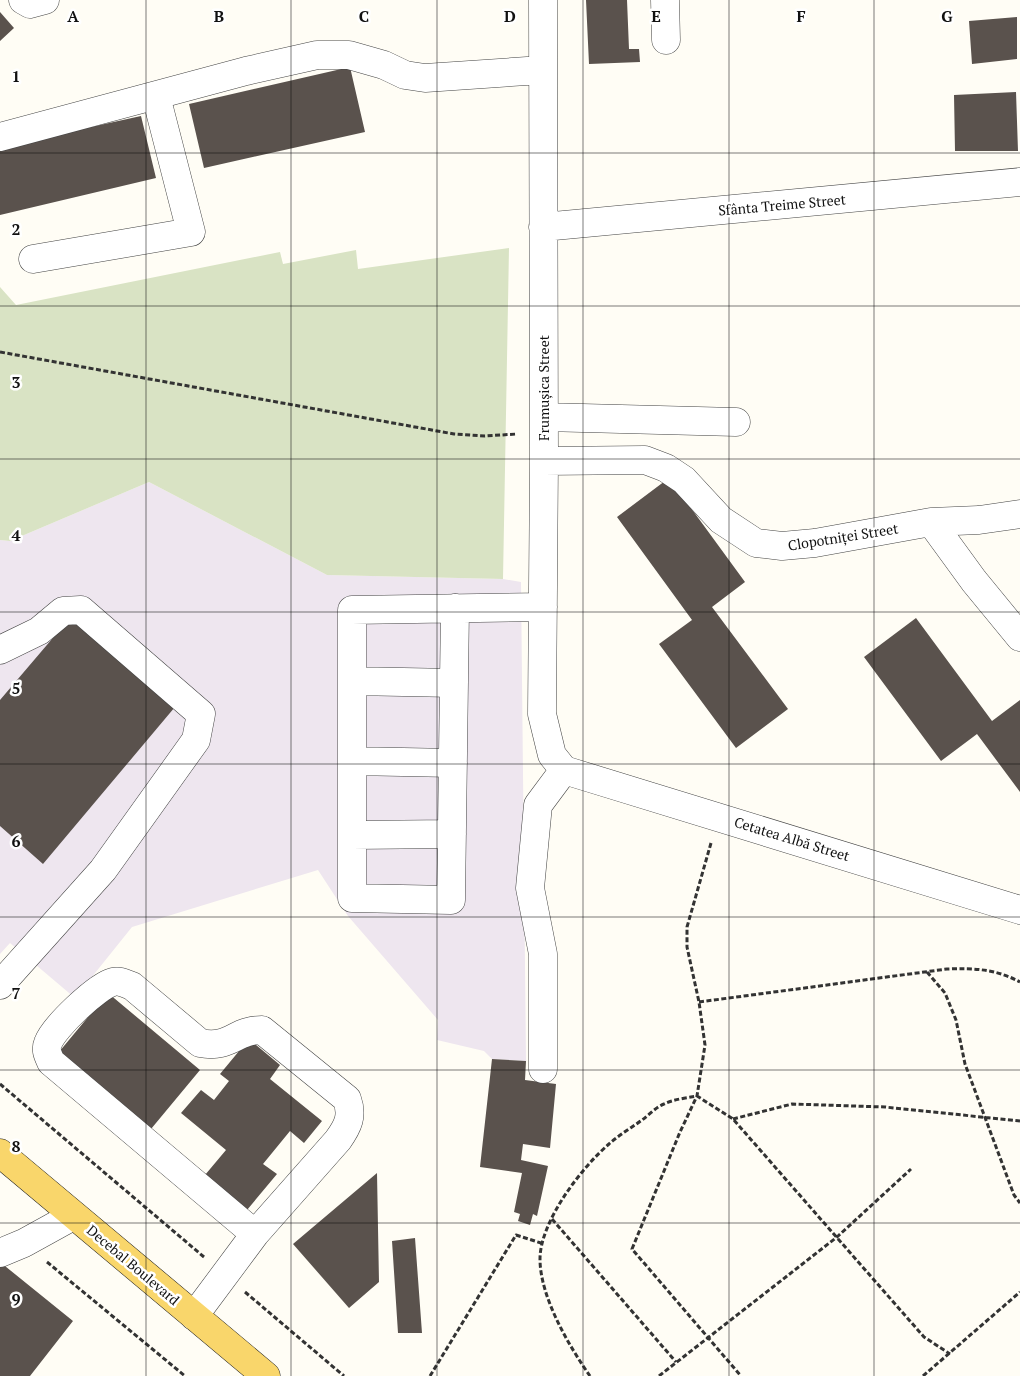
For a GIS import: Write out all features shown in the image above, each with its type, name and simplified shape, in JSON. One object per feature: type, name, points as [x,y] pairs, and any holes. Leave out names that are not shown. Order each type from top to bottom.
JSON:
[{"type":"main road","name":"Decebal Boulevard","points":[[0,1153],[266,1376]]},
{"type":"street","points":[[23,0],[30,4],[45,0]]},
{"type":"street","name":"Frumușica Street","points":[[543,0],[544,462],[542,714],[552,755],[564,770]]},
{"type":"street","points":[[665,0],[666,40]]},
{"type":"street","points":[[0,137],[318,55],[349,55],[384,65],[405,74],[425,78],[542,70]]},
{"type":"street","points":[[34,259],[190,232],[156,96]]},
{"type":"street","name":"Sfânta Treime Street","points":[[543,227],[1020,182]]},
{"type":"street","points":[[544,425],[736,422]]},
{"type":"street","name":"Clopotniței Street","points":[[544,462],[645,460],[666,468],[684,480],[721,520],[756,543],[782,546],[815,543],[931,522],[979,520],[1020,514]]},
{"type":"street","points":[[931,522],[974,582],[1020,637]]},
{"type":"street","points":[[455,608],[451,900],[352,898],[352,610],[455,608],[543,607]]},
{"type":"street","points":[[0,650],[39,630],[63,610],[80,610],[201,714],[196,740],[102,870],[0,985]]},
{"type":"street","points":[[352,681],[454,683]]},
{"type":"street","points":[[352,760],[453,763]]},
{"type":"street","points":[[543,1069],[543,954],[530,888],[538,805],[564,770]]},
{"type":"street","name":"Cetatea Albă Street","points":[[564,770],[1020,910]]},
{"type":"street","points":[[352,835],[452,834]]},
{"type":"street","points":[[194,1316],[256,1234],[347,1128],[350,1117],[347,1099],[262,1030],[252,1030],[238,1035],[226,1044],[212,1045],[200,1043],[132,986],[121,982],[113,982],[75,1008],[54,1033],[48,1043],[46,1052],[51,1062],[256,1234]]},
{"type":"street","points":[[12,1248],[73,1216]]},
{"type":"path","points":[[0,352],[454,434],[485,436],[544,425]]},
{"type":"path","points":[[718,816],[687,927],[687,947],[699,1002],[705,1045],[697,1096],[632,1248],[741,1376]]},
{"type":"path","points":[[699,1002],[971,968],[990,970],[1020,982]]},
{"type":"path","points":[[927,972],[945,993],[956,1020],[965,1064],[1014,1195],[1020,1203]]},
{"type":"path","points":[[0,1084],[344,1376]]},
{"type":"path","points":[[590,1376],[572,1351],[558,1323],[543,1282],[540,1261],[541,1243],[552,1219],[575,1182],[608,1144],[664,1104],[697,1096],[733,1119],[924,1337],[950,1354]]},
{"type":"path","points":[[733,1119],[792,1104],[885,1107],[1020,1121]]},
{"type":"path","points":[[659,1376],[837,1237],[911,1169]]},
{"type":"path","points":[[552,1219],[676,1362]]},
{"type":"path","points":[[430,1376],[516,1235],[541,1243]]},
{"type":"path","points":[[12,1248],[185,1376]]},
{"type":"path","points":[[923,1376],[1020,1292]]},
{"type":"shaded area","points":[[149,482],[327,575],[503,579],[521,582],[526,1061],[492,1059],[484,1051],[437,1040],[438,1020],[348,916],[318,870],[132,927],[75,998],[10,943],[0,954],[0,540],[10,541]]},
{"type":"green space","points":[[509,248],[503,579],[327,575],[149,482],[10,541],[0,540],[0,287],[16,305],[280,252],[283,264],[356,250],[358,269]]},
{"type":"building","points":[[586,0],[627,0],[629,49],[639,49],[640,62],[589,64]]},
{"type":"building","points":[[0,12],[14,28],[0,41]]},
{"type":"building","points":[[1017,17],[1017,59],[972,64],[969,21]]},
{"type":"building","points":[[350,67],[365,132],[204,168],[189,104]]},
{"type":"building","points":[[1016,92],[1018,151],[955,151],[954,95]]},
{"type":"building","points":[[141,116],[156,178],[0,215],[0,147]]},
{"type":"building","points":[[669,478],[745,582],[712,607],[788,709],[736,748],[659,644],[692,620],[617,517]]},
{"type":"building","points":[[75,612],[180,701],[43,864],[0,826],[0,700]]},
{"type":"building","points":[[916,618],[992,721],[1020,700],[1020,792],[977,734],[941,761],[864,657]]},
{"type":"building","points":[[108,993],[200,1070],[151,1129],[59,1052]]},
{"type":"building","points":[[249,1039],[280,1065],[270,1079],[322,1121],[304,1143],[290,1131],[263,1164],[277,1174],[247,1210],[205,1175],[226,1150],[181,1113],[201,1090],[214,1100],[229,1081],[220,1074]]},
{"type":"building","points":[[492,1059],[526,1061],[525,1080],[556,1084],[550,1148],[523,1144],[521,1160],[548,1166],[537,1216],[533,1214],[530,1225],[518,1221],[520,1214],[514,1212],[522,1173],[480,1167]]},
{"type":"building","points":[[377,1173],[379,1282],[349,1308],[293,1244]]},
{"type":"building","points":[[415,1238],[422,1333],[398,1333],[392,1241]]},
{"type":"building","points":[[0,1262],[73,1321],[30,1376],[0,1376]]}]
